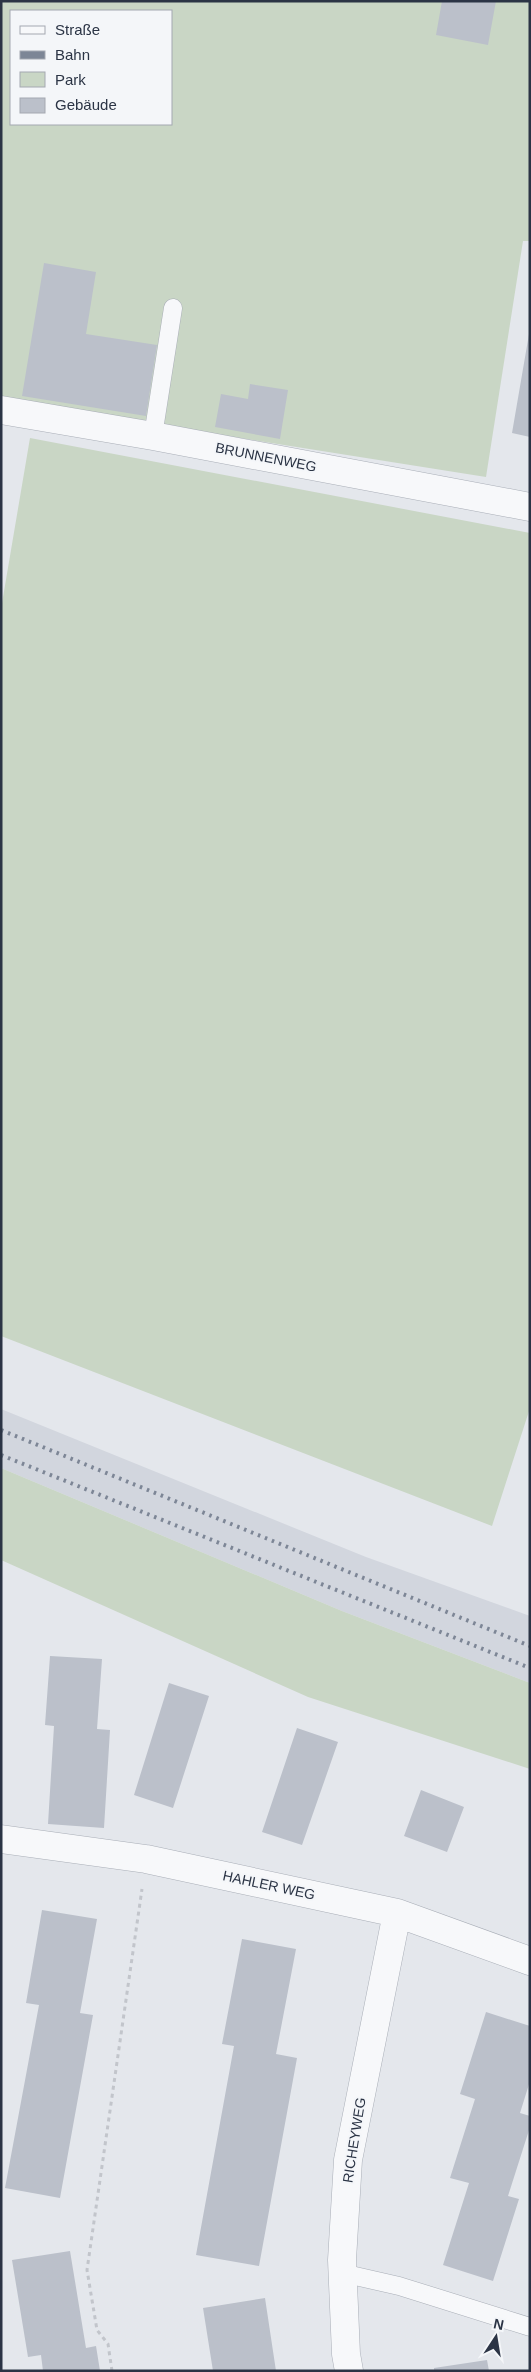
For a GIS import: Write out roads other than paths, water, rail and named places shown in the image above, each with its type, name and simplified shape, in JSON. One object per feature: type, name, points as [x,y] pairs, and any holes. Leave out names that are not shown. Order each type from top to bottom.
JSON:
[{"type":"street","name":"BRUNNENWEG","points":[[1,410],[153,436],[530,507]]},
{"type":"street","name":"HAHLER WEG","points":[[1,1839],[146,1859],[397,1913],[530,1962]]},
{"type":"street","name":"RICHEYWEG","points":[[349,2371],[346,2354],[342,2273],[348,2160],[397,1913]]},
{"type":"lane","points":[[153,436],[173,308]]},
{"type":"lane","points":[[342,2273],[398,2286],[530,2327]]},
{"type":"railway","points":[[1,1430],[530,1646]]},
{"type":"railway","points":[[1,1455],[530,1668]]}]
